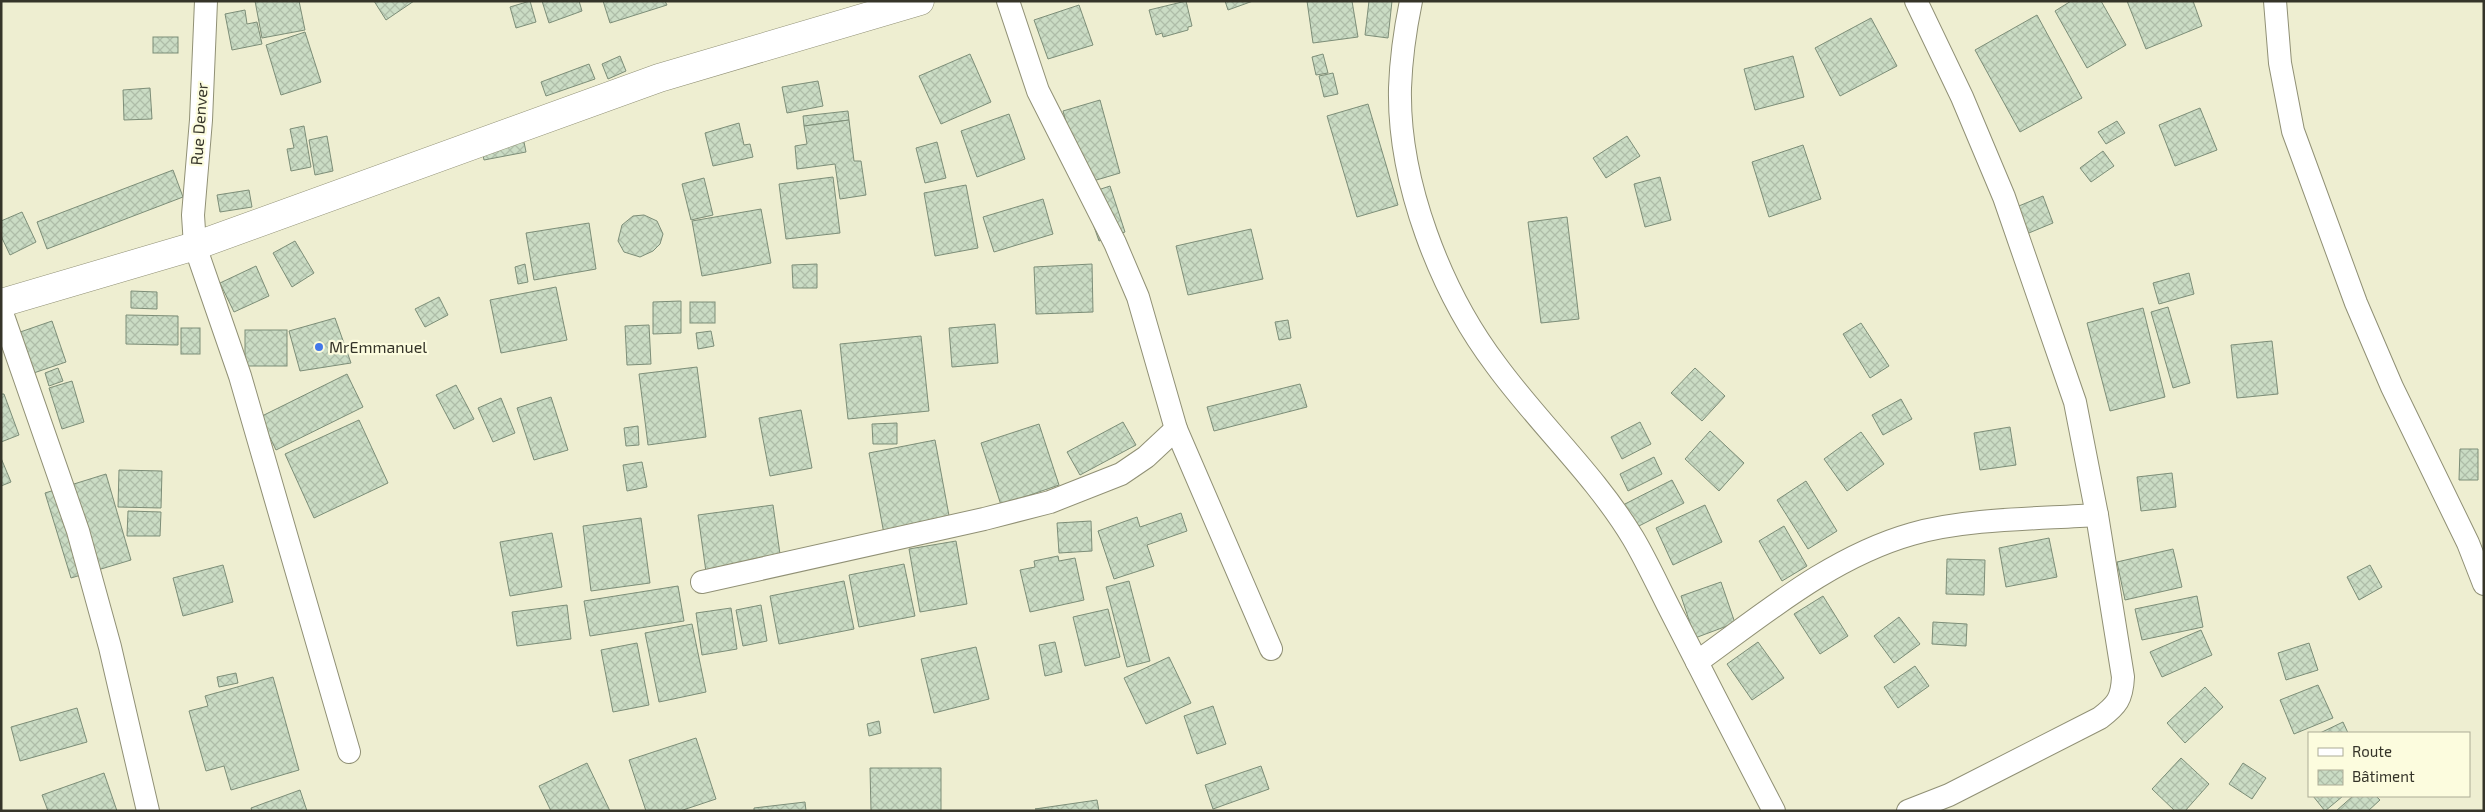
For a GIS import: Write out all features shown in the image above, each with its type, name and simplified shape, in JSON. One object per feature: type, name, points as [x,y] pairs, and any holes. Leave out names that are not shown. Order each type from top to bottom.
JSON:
[{"type":"main road","points":[[1,303],[195,246],[659,78],[920,1]]},
{"type":"street","name":"Rue Denver","points":[[206,1],[201,120],[193,215],[195,246],[240,376],[349,752]]},
{"type":"street","points":[[1008,1],[1038,91],[1115,243],[1138,297],[1176,429],[1271,649]]},
{"type":"street","points":[[1411,1],[1404,35],[1400,89],[1404,142],[1418,210],[1446,279],[1473,332],[1496,365],[1597,487],[1632,537],[1774,811]]},
{"type":"street","points":[[1908,811],[1955,803],[2100,718],[2114,708],[2122,693],[2123,677],[2097,515],[2075,402],[2004,197],[1962,97],[1916,1]]},
{"type":"street","points":[[2275,1],[2280,63],[2296,140],[2356,304],[2392,387],[2468,543],[2484,584]]},
{"type":"street","points":[[1,310],[78,531],[110,648],[148,811]]},
{"type":"street","points":[[702,582],[1050,502],[1121,474],[1146,457],[1176,429]]},
{"type":"street","points":[[1697,662],[1807,583],[1867,550],[1913,533],[1973,523],[2097,515]]},
{"type":"building","points":[[255,1],[299,1],[305,30],[262,38]]},
{"type":"building","points":[[374,1],[414,1],[386,20]]},
{"type":"building","points":[[530,1],[536,22],[516,28],[510,7]]},
{"type":"building","points":[[542,1],[579,1],[582,11],[549,23]]},
{"type":"building","points":[[603,1],[665,1],[667,5],[610,23]]},
{"type":"building","points":[[1186,1],[1192,26],[1188,27],[1188,30],[1163,37],[1162,33],[1156,35],[1149,10]]},
{"type":"building","points":[[1225,1],[1253,1],[1228,10]]},
{"type":"building","points":[[1307,1],[1352,1],[1358,37],[1313,43]]},
{"type":"building","points":[[1369,1],[1392,1],[1388,38],[1365,35]]},
{"type":"building","points":[[2071,1],[2101,1],[2126,45],[2087,68],[2055,11]]},
{"type":"building","points":[[2127,1],[2193,1],[2202,26],[2146,49]]},
{"type":"building","points":[[1079,5],[1093,45],[1048,59],[1034,20]]},
{"type":"building","points":[[245,10],[247,24],[257,22],[262,44],[232,50],[225,14]]},
{"type":"building","points":[[2037,15],[2082,98],[2020,132],[1975,50]]},
{"type":"building","points":[[1871,18],[1897,66],[1840,96],[1815,48]]},
{"type":"building","points":[[305,32],[321,82],[281,95],[266,45]]},
{"type":"building","points":[[153,37],[178,37],[178,53],[153,53]]},
{"type":"building","points":[[970,54],[991,102],[941,124],[919,76]]},
{"type":"building","points":[[1323,54],[1328,73],[1316,75],[1312,57]]},
{"type":"building","points":[[620,56],[626,71],[608,79],[602,64]]},
{"type":"building","points":[[1793,56],[1804,97],[1755,110],[1744,69]]},
{"type":"building","points":[[589,64],[595,79],[546,96],[541,82]]},
{"type":"building","points":[[1333,73],[1338,94],[1324,97],[1319,76]]},
{"type":"building","points":[[818,81],[823,106],[787,113],[782,87]]},
{"type":"building","points":[[150,88],[152,119],[124,120],[123,90]]},
{"type":"building","points":[[1100,100],[1120,173],[1083,184],[1063,111]]},
{"type":"building","points":[[1368,104],[1398,205],[1357,217],[1327,116]]},
{"type":"building","points":[[2200,108],[2217,150],[2175,166],[2159,125]]},
{"type":"building","points":[[848,111],[849,120],[804,126],[803,116]]},
{"type":"building","points":[[1009,114],[1025,159],[977,177],[961,131]]},
{"type":"building","points":[[849,120],[854,161],[861,161],[866,195],[840,199],[835,164],[797,169],[795,146],[807,144],[804,126]]},
{"type":"building","points":[[2117,121],[2125,133],[2106,144],[2098,132]]},
{"type":"building","points":[[739,123],[744,145],[750,144],[753,157],[713,166],[705,133]]},
{"type":"building","points":[[304,126],[311,167],[291,171],[287,149],[294,148],[290,129]]},
{"type":"building","points":[[327,136],[333,171],[315,175],[309,140]]},
{"type":"building","points":[[1627,136],[1640,156],[1606,178],[1593,158]]},
{"type":"building","points":[[523,137],[526,152],[484,160],[481,145]]},
{"type":"building","points":[[937,142],[946,178],[925,183],[916,148]]},
{"type":"building","points":[[1803,145],[1821,199],[1769,217],[1752,162]]},
{"type":"building","points":[[2103,151],[2114,166],[2091,182],[2080,168]]},
{"type":"building","points":[[173,170],[183,197],[47,249],[37,222]]},
{"type":"building","points":[[833,177],[840,233],[786,239],[779,184]]},
{"type":"building","points":[[1660,177],[1671,220],[1645,227],[1634,184]]},
{"type":"building","points":[[704,178],[713,215],[691,220],[682,184]]},
{"type":"building","points":[[966,185],[978,248],[935,256],[924,193]]},
{"type":"building","points":[[1110,186],[1125,232],[1099,241],[1083,195]]},
{"type":"building","points":[[249,190],[252,207],[220,212],[217,195]]},
{"type":"building","points":[[2043,196],[2053,223],[2024,235],[2014,208]]},
{"type":"building","points":[[1043,199],[1053,234],[994,252],[983,217]]},
{"type":"building","points":[[761,209],[771,263],[702,276],[692,221]]},
{"type":"building","points":[[22,212],[36,242],[10,255],[1,236],[1,221]]},
{"type":"building","points":[[644,215],[657,221],[663,234],[660,244],[653,251],[640,257],[624,252],[618,241],[622,225],[633,216]]},
{"type":"building","points":[[1567,217],[1579,319],[1541,323],[1528,222]]},
{"type":"building","points":[[589,223],[596,269],[534,280],[526,233]]},
{"type":"building","points":[[1251,229],[1263,279],[1188,295],[1176,246]]},
{"type":"building","points":[[295,241],[314,273],[292,287],[273,253]]},
{"type":"building","points":[[525,264],[528,282],[518,284],[515,267]]},
{"type":"building","points":[[817,264],[817,288],[793,288],[792,265]]},
{"type":"building","points":[[1092,264],[1093,312],[1036,314],[1034,267]]},
{"type":"building","points":[[256,266],[269,296],[234,312],[220,283]]},
{"type":"building","points":[[2189,273],[2194,294],[2159,304],[2153,283]]},
{"type":"building","points":[[556,287],[567,340],[501,353],[490,300]]},
{"type":"building","points":[[131,291],[157,292],[157,309],[131,308]]},
{"type":"building","points":[[439,297],[448,315],[425,327],[415,309]]},
{"type":"building","points":[[681,301],[681,333],[653,334],[653,302]]},
{"type":"building","points":[[690,302],[715,302],[715,323],[690,323]]},
{"type":"building","points":[[2168,307],[2190,383],[2173,388],[2151,312]]},
{"type":"building","points":[[2143,308],[2165,397],[2110,411],[2087,323]]},
{"type":"building","points":[[126,315],[178,316],[178,345],[126,344]]},
{"type":"building","name":"MrEmmanuel","points":[[335,318],[351,363],[300,371],[289,331]]},
{"type":"building","points":[[1288,320],[1291,338],[1279,340],[1275,322]]},
{"type":"building","points":[[52,321],[66,362],[16,379],[3,338]]},
{"type":"building","points":[[1861,323],[1889,366],[1870,378],[1843,334]]},
{"type":"building","points":[[995,324],[998,363],[952,367],[949,328]]},
{"type":"building","points":[[649,325],[651,364],[627,365],[625,326]]},
{"type":"building","points":[[181,328],[200,328],[200,354],[181,354]]},
{"type":"building","points":[[245,330],[287,330],[287,366],[245,366]]},
{"type":"building","points":[[711,331],[714,346],[698,349],[696,333]]},
{"type":"building","points":[[921,336],[929,411],[848,419],[840,344]]},
{"type":"building","points":[[2272,341],[2278,394],[2237,398],[2231,345]]},
{"type":"building","points":[[697,367],[706,437],[648,445],[639,374]]},
{"type":"building","points":[[58,368],[63,381],[49,386],[45,373]]},
{"type":"building","points":[[1695,368],[1725,396],[1702,421],[1671,393]]},
{"type":"building","points":[[347,374],[363,407],[276,450],[260,417]]},
{"type":"building","points":[[72,381],[84,422],[62,429],[49,388]]},
{"type":"building","points":[[1300,384],[1307,407],[1214,431],[1207,407]]},
{"type":"building","points":[[456,385],[474,419],[454,429],[436,395]]},
{"type":"building","points":[[1,394],[4,394],[19,435],[1,442]]},
{"type":"building","points":[[551,397],[568,450],[534,460],[517,408]]},
{"type":"building","points":[[501,398],[515,433],[493,442],[478,408]]},
{"type":"building","points":[[1901,399],[1912,419],[1883,435],[1872,415]]},
{"type":"building","points":[[801,410],[812,468],[770,476],[759,418]]},
{"type":"building","points":[[359,420],[388,483],[314,518],[285,454]]},
{"type":"building","points":[[1123,422],[1136,445],[1080,475],[1067,452]]},
{"type":"building","points":[[1640,422],[1651,444],[1622,459],[1611,437]]},
{"type":"building","points":[[897,423],[897,444],[873,444],[872,424]]},
{"type":"building","points":[[1039,424],[1059,485],[1001,505],[981,443]]},
{"type":"building","points":[[638,426],[639,445],[626,446],[624,428]]},
{"type":"building","points":[[2010,427],[2016,465],[1980,470],[1974,433]]},
{"type":"building","points":[[1710,431],[1744,463],[1719,491],[1685,459]]},
{"type":"building","points":[[1861,432],[1884,464],[1847,491],[1824,459]]},
{"type":"building","points":[[935,440],[950,521],[884,534],[869,453]]},
{"type":"building","points":[[2460,449],[2478,449],[2478,480],[2459,480]]},
{"type":"building","points":[[1654,457],[1662,474],[1628,491],[1620,474]]},
{"type":"building","points":[[1,458],[11,482],[1,486]]},
{"type":"building","points":[[642,462],[647,487],[627,491],[623,465]]},
{"type":"building","points":[[119,470],[162,471],[161,508],[118,507]]},
{"type":"building","points":[[2172,473],[2176,507],[2141,511],[2137,477]]},
{"type":"building","points":[[106,474],[131,560],[71,578],[45,493]]},
{"type":"building","points":[[1672,480],[1684,503],[1635,528],[1623,505]]},
{"type":"building","points":[[1806,481],[1837,531],[1808,549],[1777,500]]},
{"type":"building","points":[[773,505],[781,561],[706,572],[698,515]]},
{"type":"building","points":[[1705,505],[1722,542],[1673,565],[1656,528]]},
{"type":"building","points":[[128,511],[161,512],[160,536],[127,536]]},
{"type":"building","points":[[1181,513],[1187,531],[1147,545],[1154,566],[1114,579],[1098,531],[1137,517],[1140,527]]},
{"type":"building","points":[[641,518],[650,583],[591,591],[583,526]]},
{"type":"building","points":[[1091,521],[1092,551],[1059,553],[1057,523]]},
{"type":"building","points":[[1784,526],[1807,566],[1782,581],[1759,541]]},
{"type":"building","points":[[552,533],[562,587],[510,596],[500,542]]},
{"type":"building","points":[[2049,538],[2057,577],[2006,587],[1999,548]]},
{"type":"building","points":[[956,541],[967,604],[920,612],[909,549]]},
{"type":"building","points":[[2173,549],[2182,587],[2125,600],[2117,562]]},
{"type":"building","points":[[1058,556],[1059,561],[1075,558],[1084,600],[1030,612],[1020,570],[1035,567],[1034,561]]},
{"type":"building","points":[[1947,559],[1985,560],[1984,595],[1946,594]]},
{"type":"building","points":[[904,564],[915,616],[859,627],[849,575]]},
{"type":"building","points":[[223,565],[233,602],[183,616],[173,578]]},
{"type":"building","points":[[2370,565],[2382,587],[2359,600],[2347,577]]},
{"type":"building","points":[[844,581],[854,629],[779,644],[770,596]]},
{"type":"building","points":[[1129,581],[1150,661],[1127,667],[1106,587]]},
{"type":"building","points":[[1721,582],[1735,623],[1695,638],[1681,596]]},
{"type":"building","points":[[678,586],[684,621],[590,636],[584,601]]},
{"type":"building","points":[[1823,596],[1848,636],[1820,654],[1794,614]]},
{"type":"building","points":[[2197,596],[2203,627],[2142,640],[2135,609]]},
{"type":"building","points":[[567,605],[571,639],[517,646],[512,612]]},
{"type":"building","points":[[761,605],[767,641],[743,646],[736,610]]},
{"type":"building","points":[[731,608],[737,649],[702,655],[696,613]]},
{"type":"building","points":[[1108,609],[1120,657],[1085,666],[1073,617]]},
{"type":"building","points":[[1899,617],[1920,644],[1894,663],[1874,636]]},
{"type":"building","points":[[1933,622],[1967,624],[1966,646],[1932,644]]},
{"type":"building","points":[[692,624],[706,692],[659,702],[645,633]]},
{"type":"building","points":[[2201,630],[2212,655],[2162,677],[2150,652]]},
{"type":"building","points":[[1055,642],[1062,672],[1045,676],[1039,645]]},
{"type":"building","points":[[1758,642],[1784,678],[1752,700],[1727,664]]},
{"type":"building","points":[[637,643],[649,705],[613,712],[601,650]]},
{"type":"building","points":[[2309,643],[2318,670],[2286,680],[2278,653]]},
{"type":"building","points":[[976,647],[989,699],[934,713],[921,659]]},
{"type":"building","points":[[1169,657],[1191,703],[1146,724],[1124,678]]},
{"type":"building","points":[[1915,666],[1929,686],[1898,708],[1884,687]]},
{"type":"building","points":[[236,673],[238,683],[219,687],[217,677]]},
{"type":"building","points":[[273,677],[299,770],[231,790],[224,766],[206,771],[189,711],[208,706],[205,696]]},
{"type":"building","points":[[2318,685],[2333,718],[2294,734],[2280,700]]},
{"type":"building","points":[[2205,687],[2223,707],[2185,743],[2167,723]]},
{"type":"building","points":[[1213,706],[1226,744],[1197,754],[1184,716]]},
{"type":"building","points":[[77,708],[87,742],[20,761],[11,727]]},
{"type":"building","points":[[879,721],[881,733],[869,736],[867,724]]},
{"type":"building","points":[[2343,722],[2348,732],[2322,732]]},
{"type":"building","points":[[696,738],[716,799],[680,811],[646,811],[629,760]]},
{"type":"building","points":[[2181,758],[2209,784],[2185,811],[2175,811],[2152,789]]},
{"type":"building","points":[[587,763],[610,811],[551,811],[539,786]]},
{"type":"building","points":[[2243,763],[2266,778],[2252,799],[2229,784]]},
{"type":"building","points":[[1261,766],[1269,789],[1213,809],[1205,785]]},
{"type":"building","points":[[870,768],[941,768],[941,811],[871,811]]},
{"type":"building","points":[[104,773],[117,811],[48,811],[42,795]]},
{"type":"building","points":[[300,790],[307,811],[252,811],[251,808]]},
{"type":"building","points":[[2314,797],[2342,797],[2325,811]]},
{"type":"building","points":[[2352,797],[2377,797],[2380,800],[2368,811],[2336,811]]},
{"type":"building","points":[[1097,800],[1099,811],[1035,809]]},
{"type":"building","points":[[805,802],[806,811],[754,811],[754,808]]},
{"type":"place","name":"MrEmmanuel","points":[[319,347]]}]
